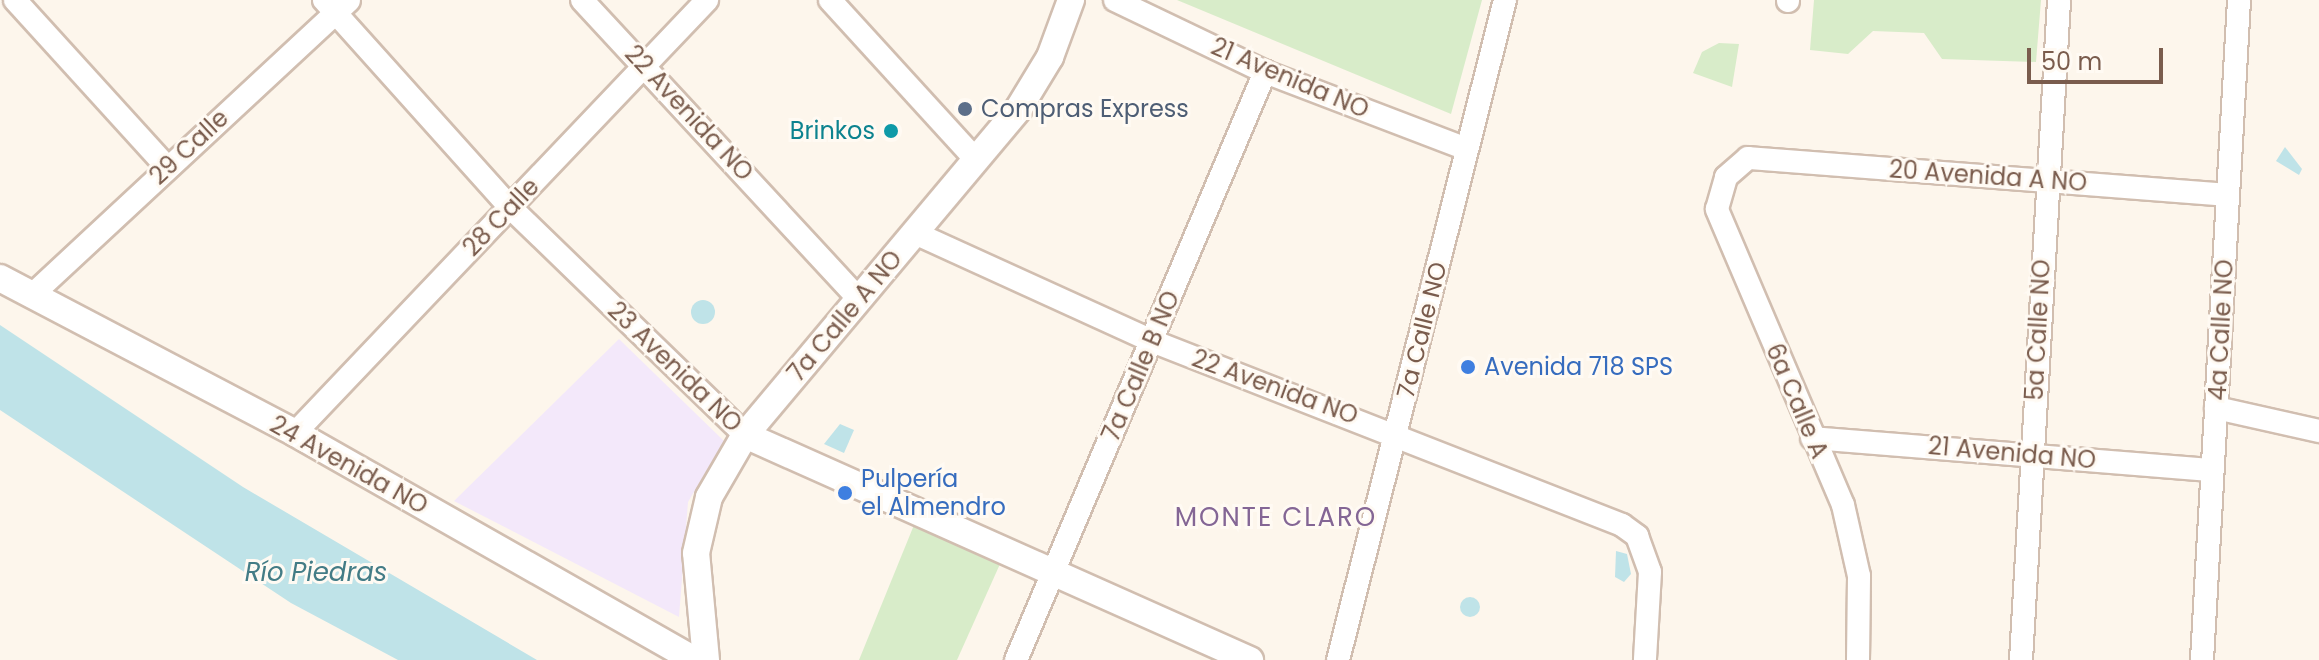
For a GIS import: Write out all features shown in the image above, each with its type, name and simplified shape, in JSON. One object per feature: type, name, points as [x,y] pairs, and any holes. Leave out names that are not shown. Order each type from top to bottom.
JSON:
[{"type":"street","points":[[15,0],[167,167]]},
{"type":"street","name":"22 Avenida NO","points":[[582,0],[647,65],[859,299]]},
{"type":"street","name":"28 Calle","points":[[295,433],[707,0]]},
{"type":"street","points":[[830,0],[976,160]]},
{"type":"street","name":"7a Calle A NO","points":[[706,660],[696,553],[709,497],[745,435],[976,160],[1050,57],[1071,0]]},
{"type":"street","name":"21 Avenida NO","points":[[1115,0],[1265,72],[1467,149]]},
{"type":"street","name":"7a Calle NO","points":[[1338,660],[1505,0]]},
{"type":"street","name":"5a Calle NO","points":[[2021,660],[2059,0]]},
{"type":"street","name":"4a Calle NO","points":[[2202,660],[2239,0]]},
{"type":"street","name":"29 Calle","points":[[31,296],[337,4]]},
{"type":"street","name":"23 Avenida NO","points":[[337,4],[510,207],[745,435],[1052,576],[1250,660]]},
{"type":"street","name":"7a Calle B NO","points":[[1016,660],[1265,72]]},
{"type":"street","name":"20 Avenida A NO","points":[[1748,158],[2228,195]]},
{"type":"street","name":"6a Calle A","points":[[1748,158],[1726,177],[1717,209],[1843,505],[1859,576],[1858,660]]},
{"type":"street","name":"22 Avenida NO","points":[[915,233],[1152,341],[1396,432],[1637,536],[1650,572],[1645,660]]},
{"type":"street","name":"24 Avenida NO","points":[[0,278],[295,433],[694,660]]},
{"type":"street","points":[[2216,408],[2319,431]]},
{"type":"street","name":"21 Avenida NO","points":[[1812,438],[2212,470]]},
{"type":"shaded area","points":[[619,339],[724,441],[688,502],[679,617],[454,501]]},
{"type":"green space","points":[[1177,0],[1482,0],[1451,114]]},
{"type":"green space","points":[[1814,0],[2041,0],[2036,62],[1942,59],[1924,33],[1873,31],[1848,54],[1810,50]]},
{"type":"green space","points":[[1719,43],[1739,44],[1732,87],[1693,73],[1702,52]]},
{"type":"green space","points":[[914,525],[1000,564],[957,660],[859,660]]},
{"type":"water","points":[[2285,147],[2302,169],[2299,175],[2276,161]]},
{"type":"water","points":[[703,300],[712,303],[715,312],[712,321],[703,324],[694,321],[691,312],[694,303]]},
{"type":"water","name":"Río Piedras","points":[[0,325],[243,487],[537,660],[398,660],[291,603],[0,410]]},
{"type":"water","points":[[840,424],[854,430],[844,453],[824,444]]},
{"type":"water","points":[[1616,551],[1627,554],[1631,574],[1624,582],[1615,577]]},
{"type":"water","points":[[1470,597],[1477,600],[1480,607],[1477,614],[1470,617],[1463,614],[1460,607],[1463,600]]},
{"type":"place","name":"Compras Express","points":[[965,109]]},
{"type":"place","name":"Brinkos","points":[[891,131]]},
{"type":"place","name":"Avenida 718 SPS","points":[[1468,367]]},
{"type":"place","name":"Pulpería el Almendro","points":[[845,493]]},
{"type":"district","name":"MONTE CLARO","points":[[1276,518]]}]
